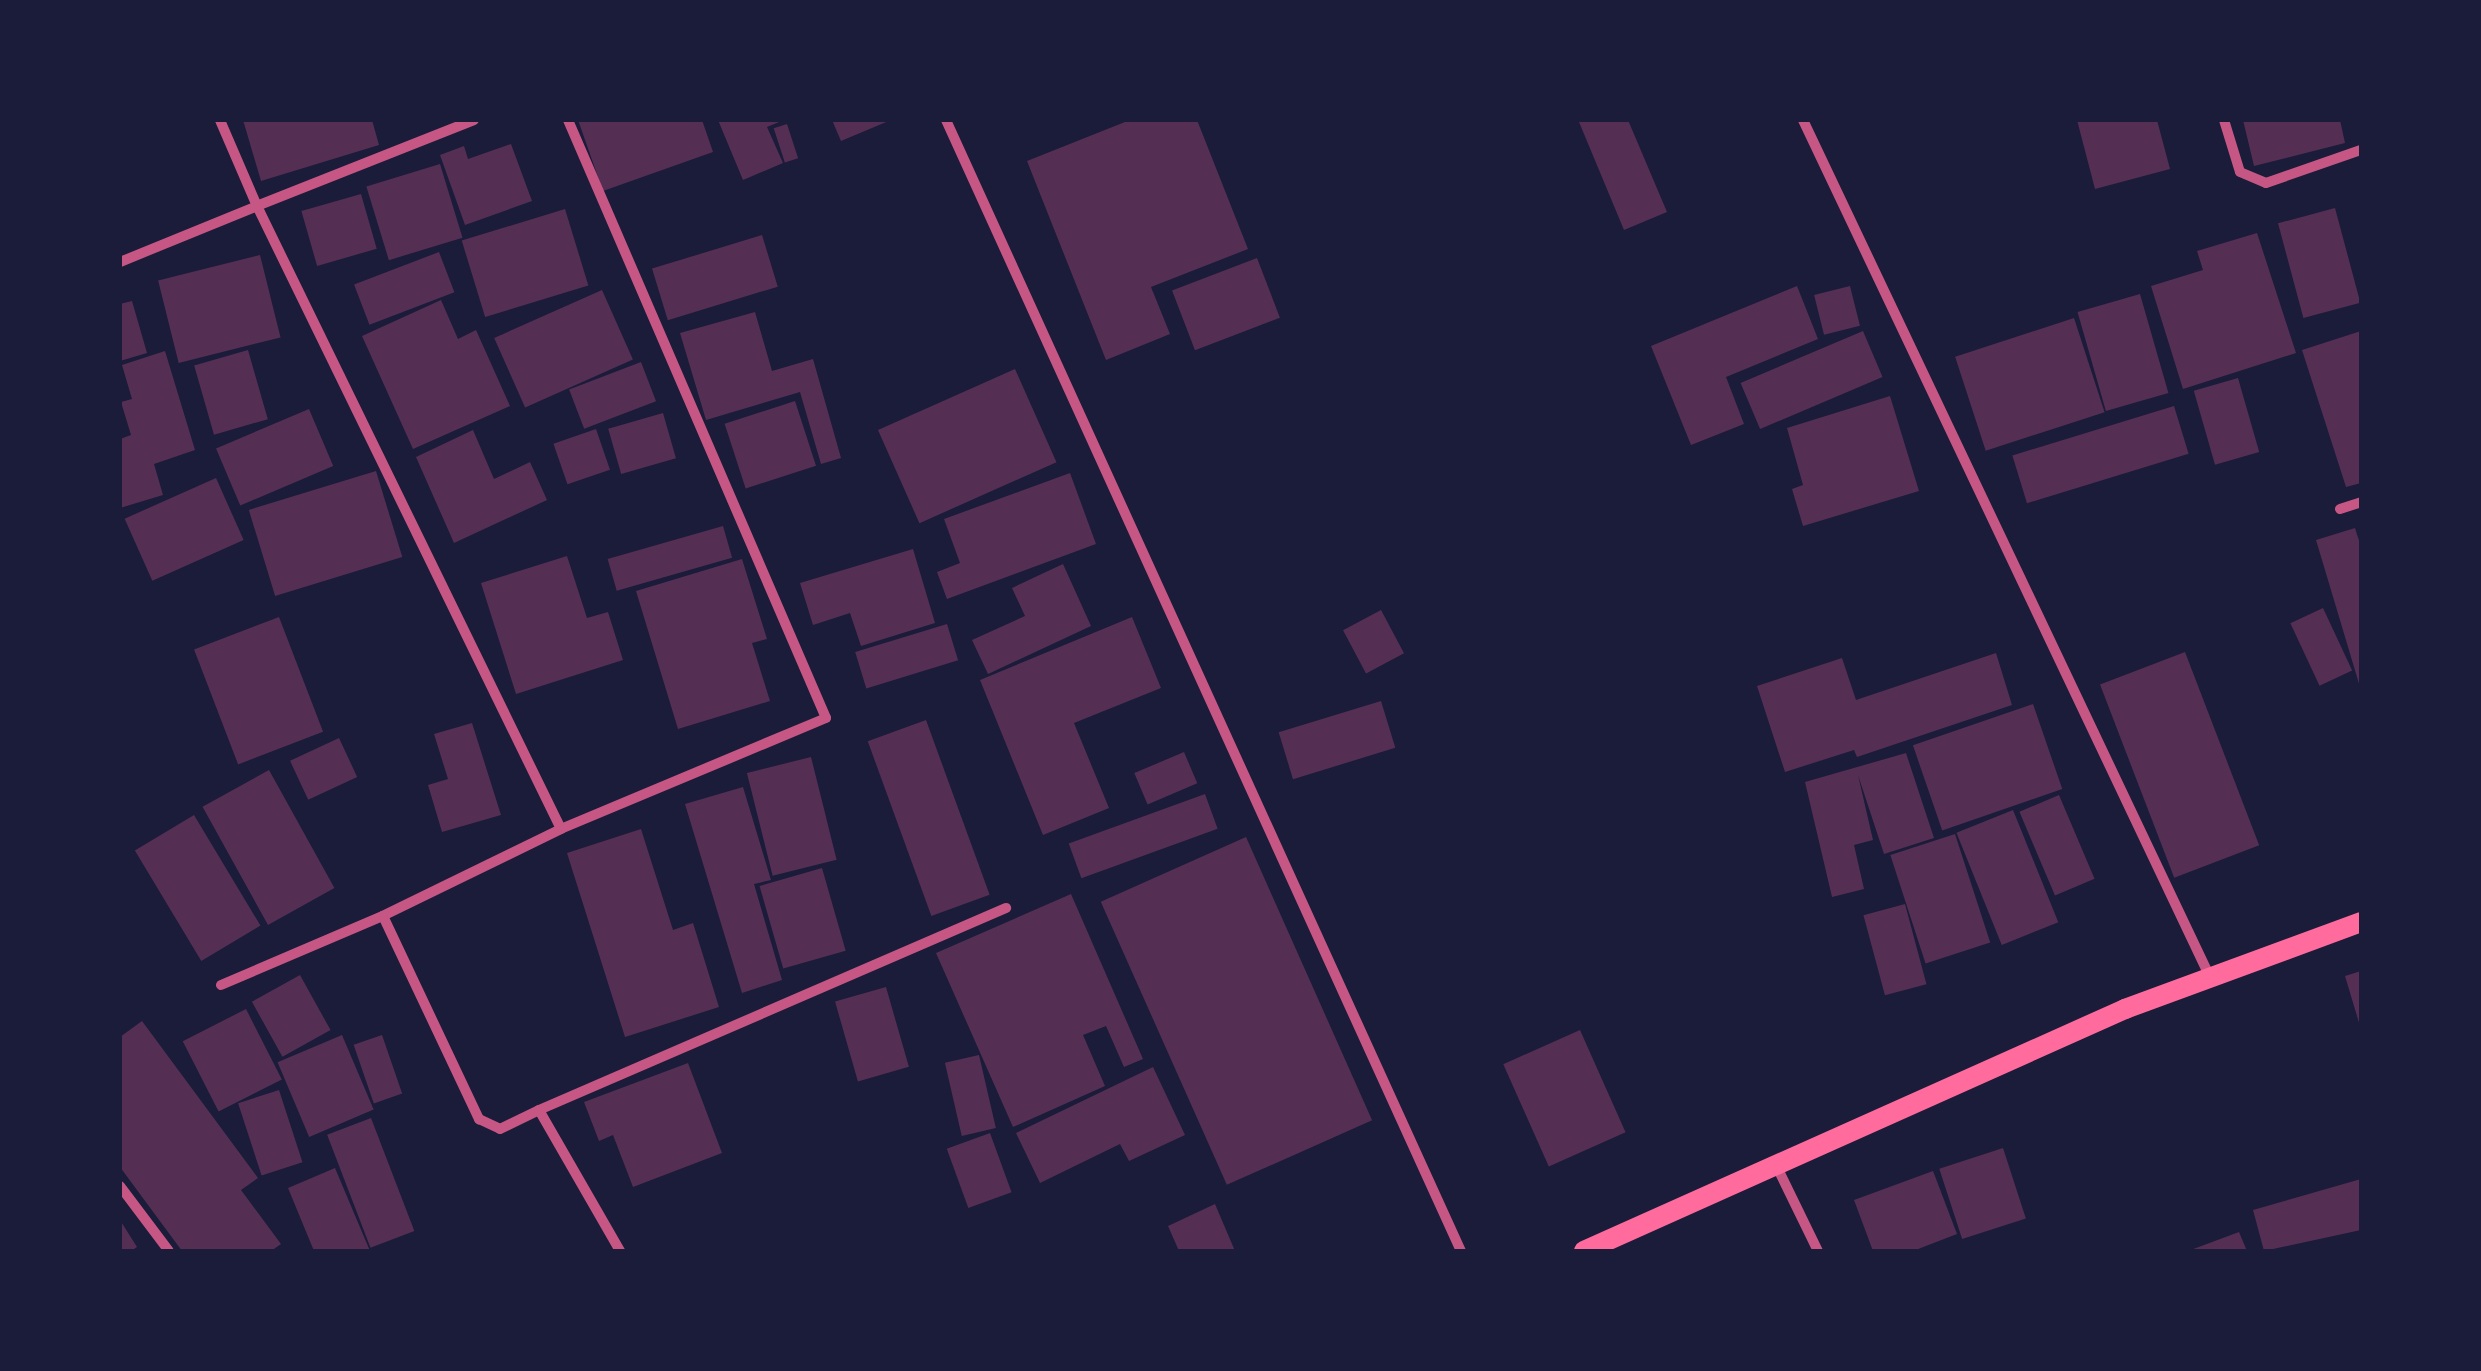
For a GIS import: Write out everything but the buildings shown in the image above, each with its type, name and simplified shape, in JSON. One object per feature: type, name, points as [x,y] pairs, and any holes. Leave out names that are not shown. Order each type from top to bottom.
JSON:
[{"type":"main road","points":[[1584,1251],[1777,1168],[2125,1009],[2361,922]]},
{"type":"street","points":[[220,120],[257,206],[561,829]]},
{"type":"street","points":[[120,262],[474,120]]},
{"type":"street","points":[[221,985],[383,916],[561,829],[826,718],[568,120]]},
{"type":"street","points":[[946,120],[1461,1251]]},
{"type":"street","points":[[1802,120],[2211,978]]},
{"type":"street","points":[[2224,120],[2240,172],[2266,183],[2361,150]]},
{"type":"street","points":[[2340,508],[2361,502]]},
{"type":"street","points":[[383,916],[479,1119],[500,1128],[1006,908]]},
{"type":"street","points":[[539,1110],[620,1251]]},
{"type":"street","points":[[1777,1168],[1818,1251]]},
{"type":"street","points":[[120,1186],[168,1251]]}]
